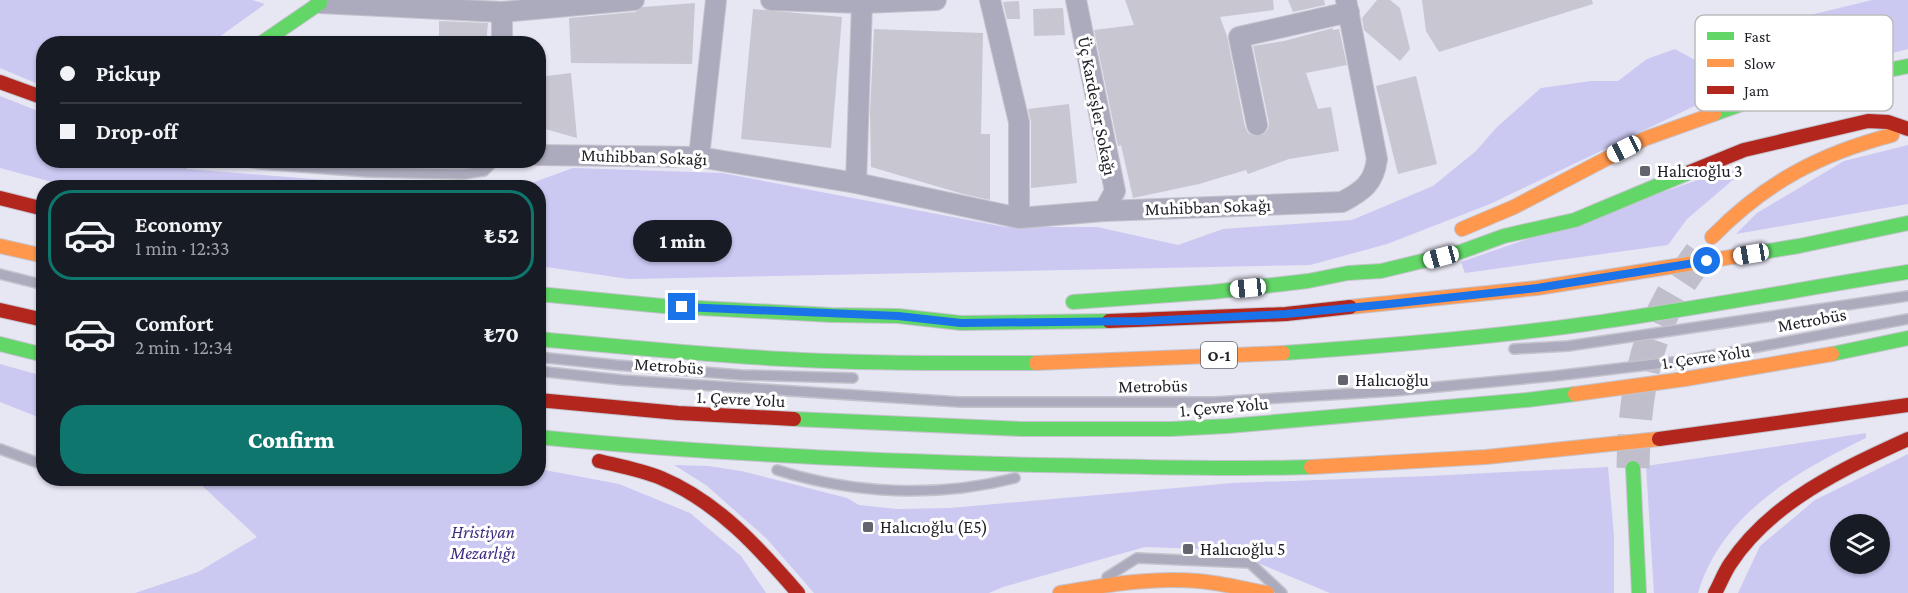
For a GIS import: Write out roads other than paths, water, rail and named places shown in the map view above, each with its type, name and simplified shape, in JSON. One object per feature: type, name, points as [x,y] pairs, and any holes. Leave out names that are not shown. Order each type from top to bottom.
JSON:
[{"type":"main road","points":[[272,36],[324,1]]},
{"type":"main road","points":[[1893,69],[1908,66]]},
{"type":"main road","points":[[0,82],[36,95]]},
{"type":"main road","points":[[1444,236],[1514,207],[1644,139],[1721,111]]},
{"type":"main road","points":[[1062,302],[1223,291],[1308,281],[1348,273],[1381,271],[1460,252],[1504,236],[1575,220],[1744,150],[1868,121],[1888,122],[1908,130]]},
{"type":"main road","points":[[1713,237],[1728,219],[1752,199],[1790,173],[1858,145],[1908,130]]},
{"type":"main road","points":[[0,198],[36,207]]},
{"type":"main road","points":[[546,295],[663,306],[898,316],[961,323],[1036,324],[1286,314],[1537,288],[1799,246],[1908,223]]},
{"type":"main road","points":[[0,246],[36,254]]},
{"type":"main road","points":[[1348,273],[1401,252]]},
{"type":"main road","name":"O-1","points":[[546,340],[730,356],[888,363],[1150,359],[1482,337],[1686,309],[1902,273]]},
{"type":"main road","points":[[898,316],[948,307]]},
{"type":"main road","points":[[0,310],[36,318]]},
{"type":"main road","name":"1. Çevre Yolu","points":[[546,401],[678,413],[824,421],[1021,429],[1171,429],[1527,400],[1783,364],[1908,338]]},
{"type":"main road","points":[[0,344],[36,352]]},
{"type":"main road","points":[[546,438],[619,446],[739,454],[1052,465],[1186,468],[1310,467],[1473,458],[1566,450],[1694,435],[1908,405]]},
{"type":"main road","points":[[1716,591],[1733,560],[1749,540],[1785,507],[1850,466],[1908,439]]},
{"type":"main road","points":[[590,460],[640,471],[680,486],[710,505],[740,530],[798,593]]},
{"type":"main road","points":[[1633,468],[1639,593]]},
{"type":"main road","points":[[1060,593],[1093,586],[1146,581],[1200,581],[1267,593]]},
{"type":"street","points":[[324,1],[502,12],[634,0]]},
{"type":"street","points":[[699,157],[716,0]]},
{"type":"street","points":[[771,0],[862,3],[936,0]]},
{"type":"street","points":[[990,0],[1019,122],[1019,218]]},
{"type":"street","name":"Üç Kardeşler Sokağı","points":[[1076,0],[1115,191],[1104,211]]},
{"type":"street","points":[[856,183],[862,3]]},
{"type":"street","points":[[1257,124],[1239,37],[1347,6]]},
{"type":"street","name":"Muhibban Sokağı","points":[[546,155],[699,157],[856,183],[1019,218],[1104,211],[1342,202],[1359,193],[1372,179],[1376,172],[1377,159],[1347,6]]},
{"type":"street","points":[[502,12],[502,36]]},
{"type":"lane","points":[[314,168],[368,172],[464,174],[484,171],[487,168]]},
{"type":"lane","points":[[0,274],[36,283]]},
{"type":"lane","name":"Metrobüs","points":[[1500,350],[1568,346],[1904,296]]},
{"type":"lane","name":"Metrobüs","points":[[546,372],[622,380],[960,402],[1214,402],[1394,391],[1566,375],[1682,360],[1907,320]]},
{"type":"lane","name":"Metrobüs","points":[[546,358],[741,375],[866,378]]},
{"type":"lane","points":[[0,449],[36,462]]},
{"type":"lane","points":[[739,454],[779,471],[839,486],[914,490],[958,489],[991,484],[1039,471],[1052,465]]},
{"type":"lane","points":[[1093,586],[1137,558],[1250,563],[1282,593]]},
{"type":"tunnel","points":[[1633,468],[1637,405],[1651,342],[1658,322],[1672,296],[1706,246]]},
{"type":"place","name":"Halıcıoğlu 3","points":[[1645,171]]},
{"type":"place","name":"Halıcıoğlu","points":[[1343,380]]},
{"type":"place","name":"Halıcıoğlu (E5)","points":[[868,527]]},
{"type":"place","name":"Halıcıoğlu 5","points":[[1188,549]]},
{"type":"park label","name":"Hristiyan Mezarlığı","points":[[483,542]]}]
